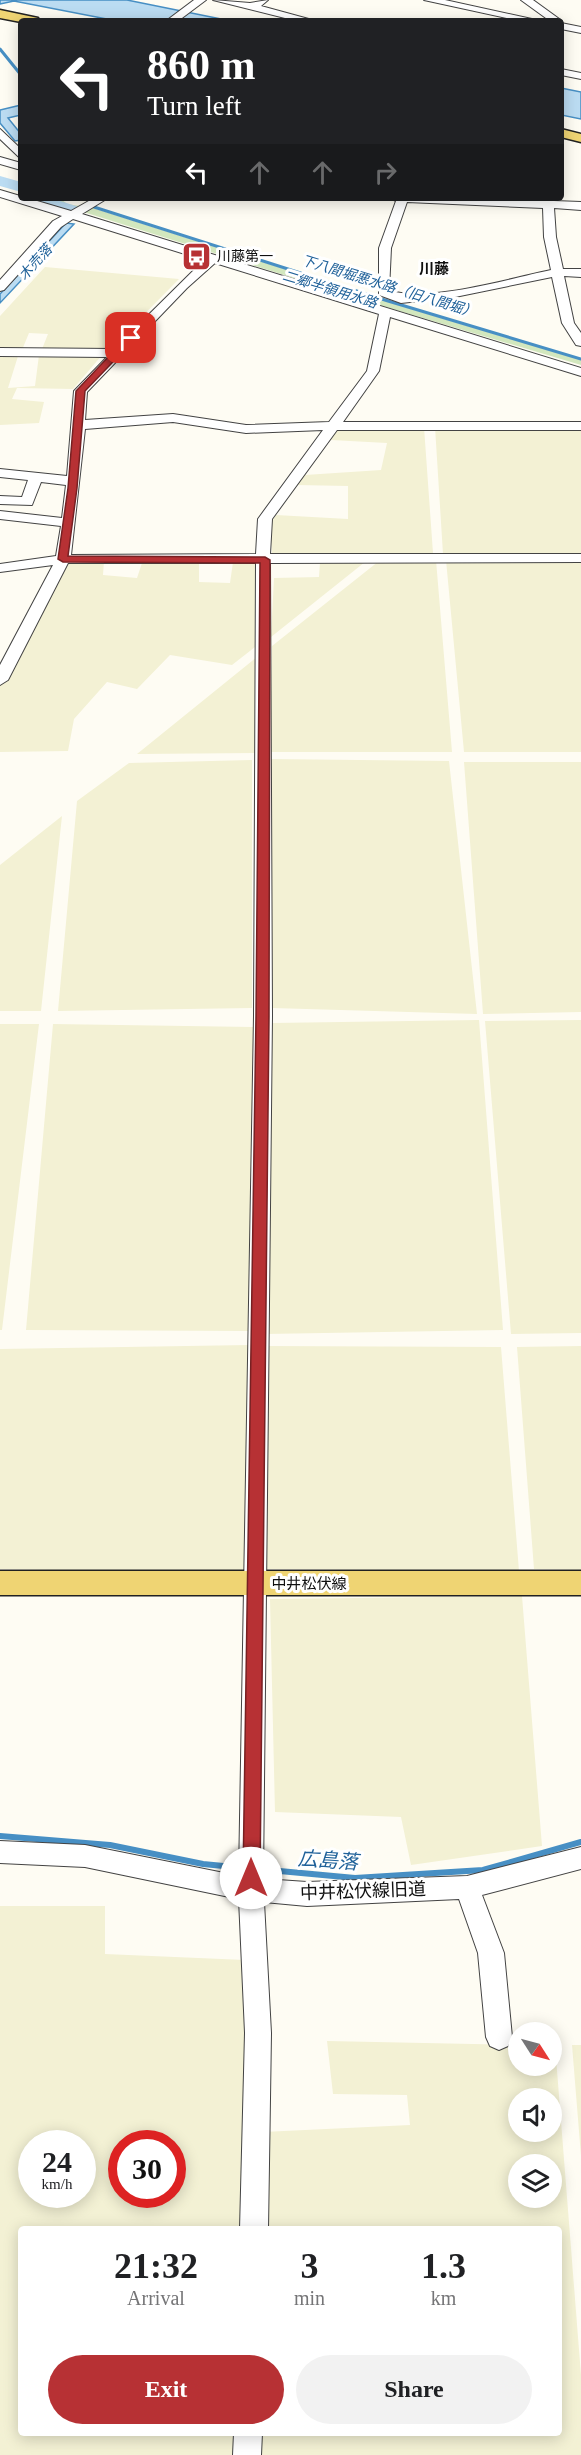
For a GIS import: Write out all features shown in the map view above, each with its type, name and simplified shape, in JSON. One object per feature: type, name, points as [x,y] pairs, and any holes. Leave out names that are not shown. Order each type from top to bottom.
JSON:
[{"type":"main road","points":[[0,14],[19,18]]},
{"type":"main road","points":[[564,134],[581,138]]},
{"type":"main road","name":"中井松伏線","points":[[0,1583],[253,1585],[581,1583]]},
{"type":"street","points":[[175,18],[200,0]]},
{"type":"street","points":[[218,0],[254,6],[261,10],[297,18]]},
{"type":"street","points":[[254,6],[265,0]]},
{"type":"street","points":[[429,0],[521,18]]},
{"type":"street","points":[[529,2],[545,0]]},
{"type":"street","points":[[529,2],[551,18]]},
{"type":"street","points":[[564,26],[581,30]]},
{"type":"street","points":[[564,73],[581,76]]},
{"type":"street","points":[[0,132],[18,150]]},
{"type":"street","points":[[0,159],[18,151]]},
{"type":"street","points":[[0,159],[18,166]]},
{"type":"street","points":[[0,193],[18,196]]},
{"type":"street","points":[[48,201],[84,207],[212,259],[392,307],[581,372]]},
{"type":"street","points":[[392,307],[383,292],[385,248],[402,201]]},
{"type":"street","points":[[512,201],[581,206]]},
{"type":"street","points":[[548,202],[550,237],[568,323],[581,342]]},
{"type":"street","points":[[0,287],[57,224],[84,207]]},
{"type":"street","points":[[0,680],[63,559],[81,391],[183,285],[212,259]]},
{"type":"street","points":[[254,2226],[258,2033],[251,1876],[262,1016],[265,519],[373,371],[383,317],[392,307],[557,272],[581,273]]},
{"type":"street","points":[[0,352],[116,353]]},
{"type":"street","points":[[78,425],[172,418],[246,429],[334,426],[581,426]]},
{"type":"street","points":[[0,473],[72,481]]},
{"type":"street","points":[[0,500],[27,502],[36,477]]},
{"type":"street","points":[[0,515],[68,522]]},
{"type":"street","points":[[0,568],[63,559],[581,558]]},
{"type":"street","name":"中井松伏線旧道","points":[[0,1852],[84,1856],[251,1876],[307,1894],[467,1887],[581,1858]]},
{"type":"street","points":[[467,1887],[491,1953],[499,2037]]},
{"type":"street","points":[[247,2455],[248,2436]]},
{"type":"shaded area","points":[[45,267],[179,279],[110,349],[42,349],[48,334],[29,333],[22,350],[0,350],[0,316]]},
{"type":"shaded area","points":[[0,353],[19,353],[8,388],[35,386],[39,355],[103,354],[73,389],[17,388],[12,399],[44,402],[39,423],[0,425]]},
{"type":"shaded area","points":[[581,426],[581,555],[443,554],[435,427]]},
{"type":"shaded area","points":[[339,427],[424,427],[433,553],[272,553],[270,523],[276,515],[348,519],[348,486],[296,485],[305,475],[381,470],[387,443],[331,440]]},
{"type":"shaded area","points":[[436,560],[452,752],[270,752],[272,646],[379,561]]},
{"type":"shaded area","points":[[446,560],[581,560],[581,752],[464,752]]},
{"type":"shaded area","points":[[66,561],[104,561],[103,575],[137,578],[142,563],[199,562],[199,582],[230,583],[233,562],[263,563],[259,644],[232,665],[170,655],[137,689],[107,682],[74,719],[68,751],[0,752],[0,685]]},
{"type":"shaded area","points":[[320,562],[365,562],[271,637],[274,578],[319,577]]},
{"type":"shaded area","points":[[257,657],[256,753],[137,754]]},
{"type":"shaded area","points":[[270,759],[449,761],[477,1014],[272,1008]]},
{"type":"shaded area","points":[[252,760],[252,1008],[58,1011],[77,801],[129,763]]},
{"type":"shaded area","points":[[464,762],[581,762],[581,1012],[483,1014]]},
{"type":"shaded area","points":[[62,816],[41,1011],[0,1011],[0,865]]},
{"type":"shaded area","points":[[479,1020],[503,1330],[265,1334],[272,1023]]},
{"type":"shaded area","points":[[581,1020],[581,1333],[511,1334],[485,1021]]},
{"type":"shaded area","points":[[0,1024],[39,1024],[2,1330],[0,1330]]},
{"type":"shaded area","points":[[53,1024],[253,1027],[250,1331],[26,1330]]},
{"type":"shaded area","points":[[249,1345],[246,1574],[0,1569],[0,1349]]},
{"type":"shaded area","points":[[267,1346],[501,1347],[519,1571],[262,1569]]},
{"type":"shaded area","points":[[581,1346],[581,1570],[534,1569],[517,1347]]},
{"type":"shaded area","points":[[522,1596],[542,1846],[411,1865],[401,1817],[275,1812],[270,1599]]},
{"type":"shaded area","points":[[0,1906],[105,1906],[105,1954],[245,1960],[242,2226],[18,2226],[18,2436],[239,2436],[239,2455],[0,2455]]},
{"type":"shaded area","points":[[327,2041],[508,2045],[508,2076],[557,2076],[558,2088],[508,2088],[508,2142],[562,2142],[562,2134],[581,2375],[581,2455],[261,2455],[261,2436],[562,2436],[562,2226],[262,2226],[263,2132],[410,2125],[407,2095],[333,2094]]},
{"type":"shaded area","points":[[572,2045],[581,2045],[581,2156]]},
{"type":"green space","points":[[49,201],[64,201],[67,204],[93,208],[391,303],[581,360],[581,365],[386,307]]},
{"type":"water","points":[[0,0],[127,0],[216,18],[102,18],[14,1],[0,4]]},
{"type":"water","points":[[564,89],[581,92],[581,119],[564,116]]},
{"type":"water","points":[[18,106],[18,116],[8,118],[18,130],[18,140],[15,141],[0,123],[0,110]]},
{"type":"water","name":"木売落","points":[[66,223],[74,224],[0,303],[0,294]]},
{"type":"waterway","name":"下八間堀悪水路（旧八間堀）","points":[[0,49],[18,71]]},
{"type":"waterway","points":[[0,181],[18,186]]},
{"type":"waterway","name":"二郷半領用水路","points":[[44,201],[73,210]]},
{"type":"waterway","name":"下八間堀悪水路（旧八間堀）","points":[[94,201],[94,207],[388,301],[581,359]]},
{"type":"waterway","name":"広島落","points":[[0,1836],[110,1845],[203,1864],[244,1868]]},
{"type":"waterway","name":"広島落","points":[[258,1869],[355,1878],[483,1870],[581,1842]]},
{"type":"place","name":"川藤第一","points":[[196,256]]},
{"type":"district","name":"川藤","points":[[434,269]]},
{"type":"route","points":[[131,338],[81,391],[73,488],[63,559],[265,560],[262,1016],[251,1878]]}]
